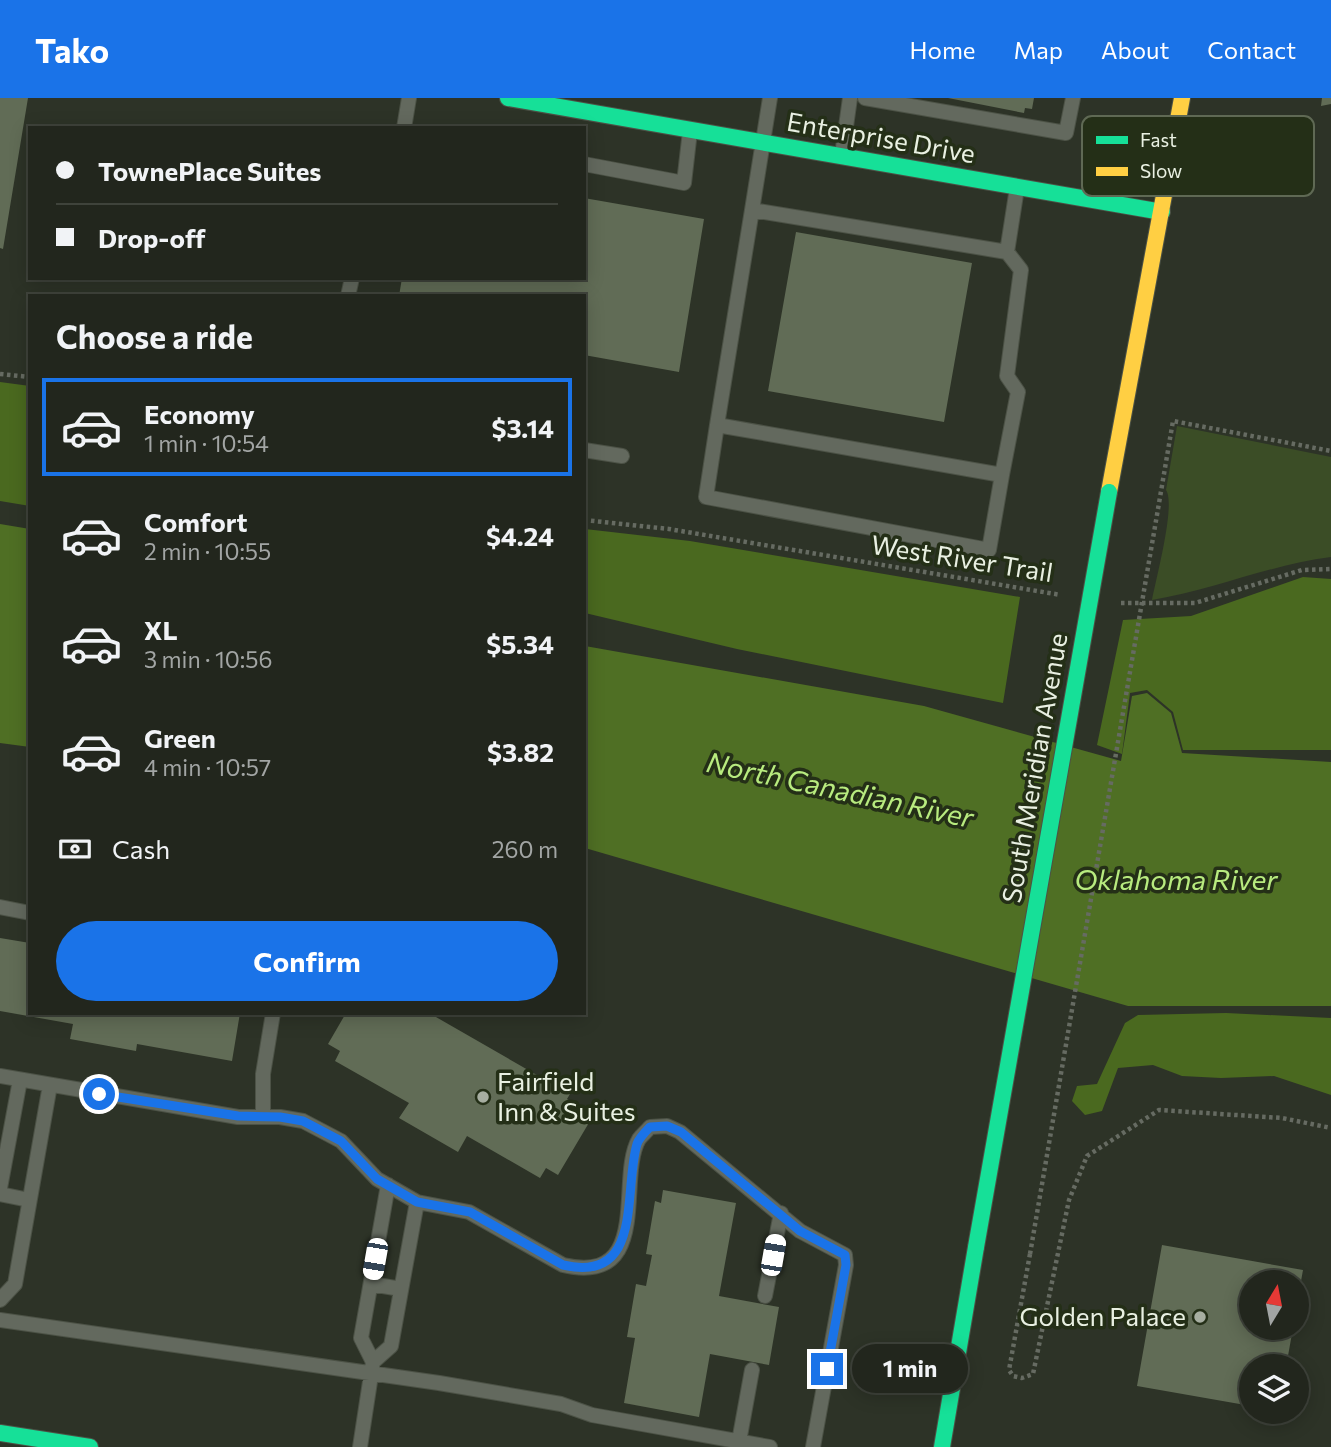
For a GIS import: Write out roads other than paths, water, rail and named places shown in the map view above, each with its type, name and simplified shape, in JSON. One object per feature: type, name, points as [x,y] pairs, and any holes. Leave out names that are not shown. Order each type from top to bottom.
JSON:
[{"type":"main road","name":"Enterprise Drive","points":[[508,98],[1162,212]]},
{"type":"main road","name":"South Meridian Avenue","points":[[1179,116],[1182,98]]},
{"type":"main road","name":"South Meridian Avenue","points":[[942,1447],[1109,492],[1165,196]]},
{"type":"main road","points":[[0,1433],[90,1447]]},
{"type":"lane","points":[[404,126],[410,98]]},
{"type":"lane","points":[[752,210],[1007,252],[1021,270],[1007,376],[1018,392],[989,550],[706,497],[769,98]]},
{"type":"lane","points":[[841,156],[850,98]]},
{"type":"lane","points":[[865,98],[1066,134],[1073,98]]},
{"type":"lane","points":[[586,164],[684,183],[690,130]]},
{"type":"lane","points":[[1007,252],[1017,187]]},
{"type":"lane","points":[[717,425],[1002,475]]},
{"type":"lane","points":[[586,450],[622,456]]},
{"type":"lane","points":[[0,907],[28,913]]},
{"type":"lane","points":[[263,1117],[263,1074],[273,1015]]},
{"type":"lane","points":[[0,1076],[238,1116],[303,1121],[341,1141],[377,1179],[417,1202],[470,1212],[563,1265],[580,1269],[595,1267],[608,1260],[623,1241],[638,1141],[650,1127],[667,1126],[681,1132],[800,1231],[845,1255],[846,1265],[813,1447]]},
{"type":"lane","points":[[0,1188],[20,1080]]},
{"type":"lane","points":[[0,1300],[15,1284],[50,1085]]},
{"type":"lane","points":[[360,1447],[372,1367],[361,1338],[388,1185]]},
{"type":"lane","points":[[0,1195],[29,1200]]},
{"type":"lane","points":[[372,1367],[391,1346],[417,1202]]},
{"type":"lane","points":[[765,1296],[781,1213]]},
{"type":"lane","points":[[371,1284],[401,1289]]},
{"type":"lane","points":[[0,1320],[372,1367],[561,1404],[592,1415],[739,1444],[770,1447]]},
{"type":"lane","points":[[739,1444],[752,1370]]},
{"type":"water","points":[[0,524],[28,529],[28,747],[0,743]]},
{"type":"water","name":"Oklahoma River","points":[[586,646],[924,706],[1121,761],[1132,696],[1147,693],[1171,713],[1182,753],[1331,762],[1331,1006],[1128,1006],[586,848]]},
{"type":"place","name":"Fairfield Inn & Suites","points":[[483,1097]]},
{"type":"place","name":"Golden Palace","points":[[1200,1317]]},
{"type":"water label","name":"North Canadian River","points":[[840,790]]}]
